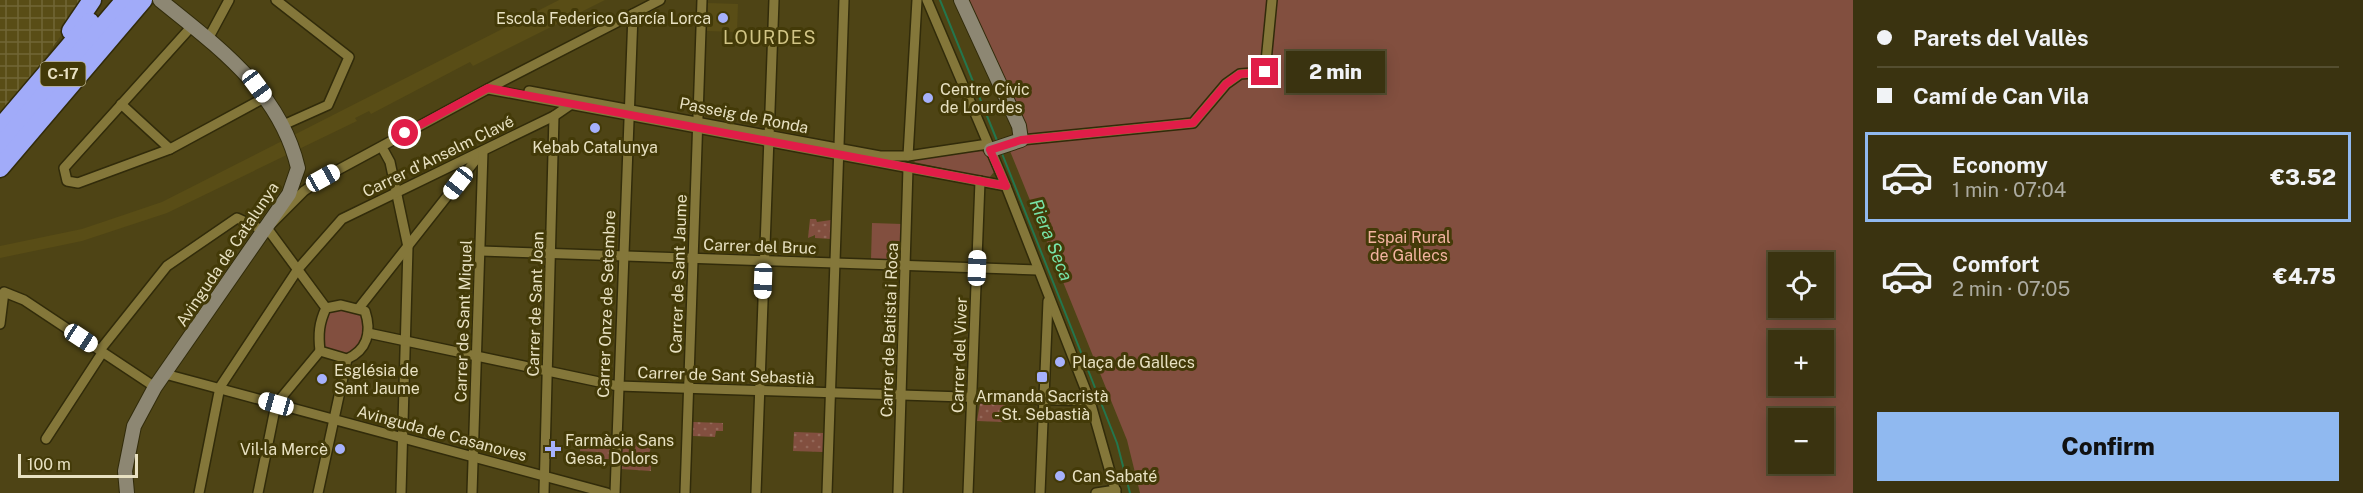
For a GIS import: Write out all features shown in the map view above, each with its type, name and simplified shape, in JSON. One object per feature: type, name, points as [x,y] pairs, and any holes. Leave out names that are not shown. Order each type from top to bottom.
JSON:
[{"type":"highway","points":[[33,90],[48,62],[92,0]]},
{"type":"highway","name":"C-17","points":[[0,128],[108,0]]},
{"type":"highway","name":"C-17","points":[[0,147],[125,0]]},
{"type":"highway","points":[[0,168],[143,0]]},
{"type":"street","name":"Avinguda de Catalunya","points":[[127,493],[125,471],[134,426],[155,387],[266,229],[297,178],[296,159],[266,97],[249,75],[160,0]]},
{"type":"street","points":[[208,39],[230,0]]},
{"type":"street","points":[[276,0],[350,57],[328,105],[282,129]]},
{"type":"street","points":[[266,229],[304,191],[323,178],[491,87],[660,0]]},
{"type":"street","name":"Carrer de Sant Jaume","points":[[685,493],[702,0]]},
{"type":"street","points":[[756,493],[774,0]]},
{"type":"street","points":[[827,493],[844,0]]},
{"type":"street","points":[[908,156],[917,0]]},
{"type":"street","points":[[927,0],[1006,186],[1048,298],[1052,319],[1090,400],[1116,492],[1096,493]]},
{"type":"street","points":[[961,0],[1019,126],[1021,140]]},
{"type":"street","points":[[989,147],[1021,140],[1193,123],[1226,84],[1240,74],[1265,72],[1272,0]]},
{"type":"street","name":"Carrer Onze de Setembre","points":[[615,493],[633,14]]},
{"type":"street","points":[[192,26],[64,168],[67,181],[78,183],[170,149],[266,97]]},
{"type":"street","name":"Passeig de Ronda","points":[[491,87],[769,138],[908,168],[1006,186]]},
{"type":"street","name":"Carrer d'Anselm Clavé","points":[[199,493],[220,387],[298,269],[342,219],[554,116],[571,101]]},
{"type":"street","points":[[122,104],[170,149]]},
{"type":"street","name":"Carrer de Sant Joan","points":[[544,493],[554,116]]},
{"type":"street","name":"Passeig de Ronda","points":[[838,152],[908,156],[989,147]]},
{"type":"street","points":[[384,151],[390,162],[408,247],[401,493]]},
{"type":"street","points":[[359,308],[483,151]]},
{"type":"street","name":"Carrer de Sant Miquel","points":[[472,493],[483,151]]},
{"type":"street","name":"Carrer de Batista i Roca","points":[[898,493],[908,168]]},
{"type":"street","name":"Carrer del Viver","points":[[968,493],[980,182]]},
{"type":"street","points":[[46,439],[101,351],[167,266],[237,218],[266,229],[326,308]]},
{"type":"street","name":"Carrer del Bruc","points":[[481,251],[1038,270]]},
{"type":"street","points":[[0,324],[4,292],[24,300],[155,387]]},
{"type":"street","points":[[320,351],[347,359],[359,354],[364,348],[368,333],[369,322],[365,311],[341,305],[326,308]]},
{"type":"street","points":[[258,493],[276,404],[320,351],[318,330],[326,308]]},
{"type":"street","points":[[1040,493],[1044,400],[1052,319]]},
{"type":"street","name":"Carrer de Sant Sebastià","points":[[368,333],[618,386],[1090,400]]},
{"type":"street","points":[[318,493],[347,359]]},
{"type":"street","name":"Avinguda de Casanoves","points":[[165,374],[607,493]]},
{"type":"shaded area","points":[[0,0],[86,0],[19,95],[0,114]]},
{"type":"shaded area","points":[[559,0],[605,0],[473,66],[470,62],[371,114],[369,111],[355,118],[357,121],[167,213],[82,241],[0,258],[0,246],[82,229],[162,202]]},
{"type":"shaded area","name":"Escola Federico García Lorca","points":[[708,3],[738,4],[737,32],[707,31]]},
{"type":"green space","name":"Espai Rural de Gallecs","points":[[966,0],[1853,0],[1853,493],[1140,493],[1127,440],[1010,151],[1026,145],[1025,125]]},
{"type":"green space","points":[[981,151],[986,153],[994,172],[989,178],[914,162],[919,157]]},
{"type":"green space","points":[[810,219],[816,219],[817,222],[831,220],[831,239],[815,238],[815,235],[808,238]]},
{"type":"green space","points":[[872,223],[902,224],[901,258],[898,261],[871,260]]},
{"type":"green space","points":[[326,308],[365,311],[368,334],[347,359],[320,351]]},
{"type":"green space","points":[[980,403],[1008,404],[1003,422],[977,421]]},
{"type":"green space","points":[[693,422],[723,423],[723,431],[716,431],[715,437],[693,436]]},
{"type":"green space","points":[[794,432],[824,433],[823,452],[793,451]]},
{"type":"green space","points":[[585,439],[611,440],[610,459],[597,459],[597,452],[580,451],[581,443],[584,443]]},
{"type":"green space","points":[[622,440],[652,441],[648,462],[651,462],[651,471],[621,469]]},
{"type":"waterway","name":"Riera Seca","points":[[940,0],[998,143]]},
{"type":"waterway","name":"Riera Seca","points":[[1001,151],[1117,443],[1130,493]]},
{"type":"place","name":"Escola Federico García Lorca","points":[[723,18]]},
{"type":"place","name":"Centre Cívic de Lourdes","points":[[928,98]]},
{"type":"place","name":"Kebab Catalunya","points":[[595,128]]},
{"type":"place","name":"Plaça de Gallecs","points":[[1060,362]]},
{"type":"place","name":"Armanda Sacristà - St. Sebastià","points":[[1042,377]]},
{"type":"place","name":"Església de Sant Jaume","points":[[322,379]]},
{"type":"place","name":"Vil·la Mercè","points":[[340,449]]},
{"type":"place","name":"Farmàcia Sans Gesa, Dolors","points":[[553,449]]},
{"type":"place","name":"Can Sabaté","points":[[1060,476]]},
{"type":"district","name":"LOURDES","points":[[770,38]]},
{"type":"route","points":[[405,133],[488,88],[1006,186],[990,150],[1021,140],[1193,123],[1226,84],[1240,74],[1265,72]]}]
